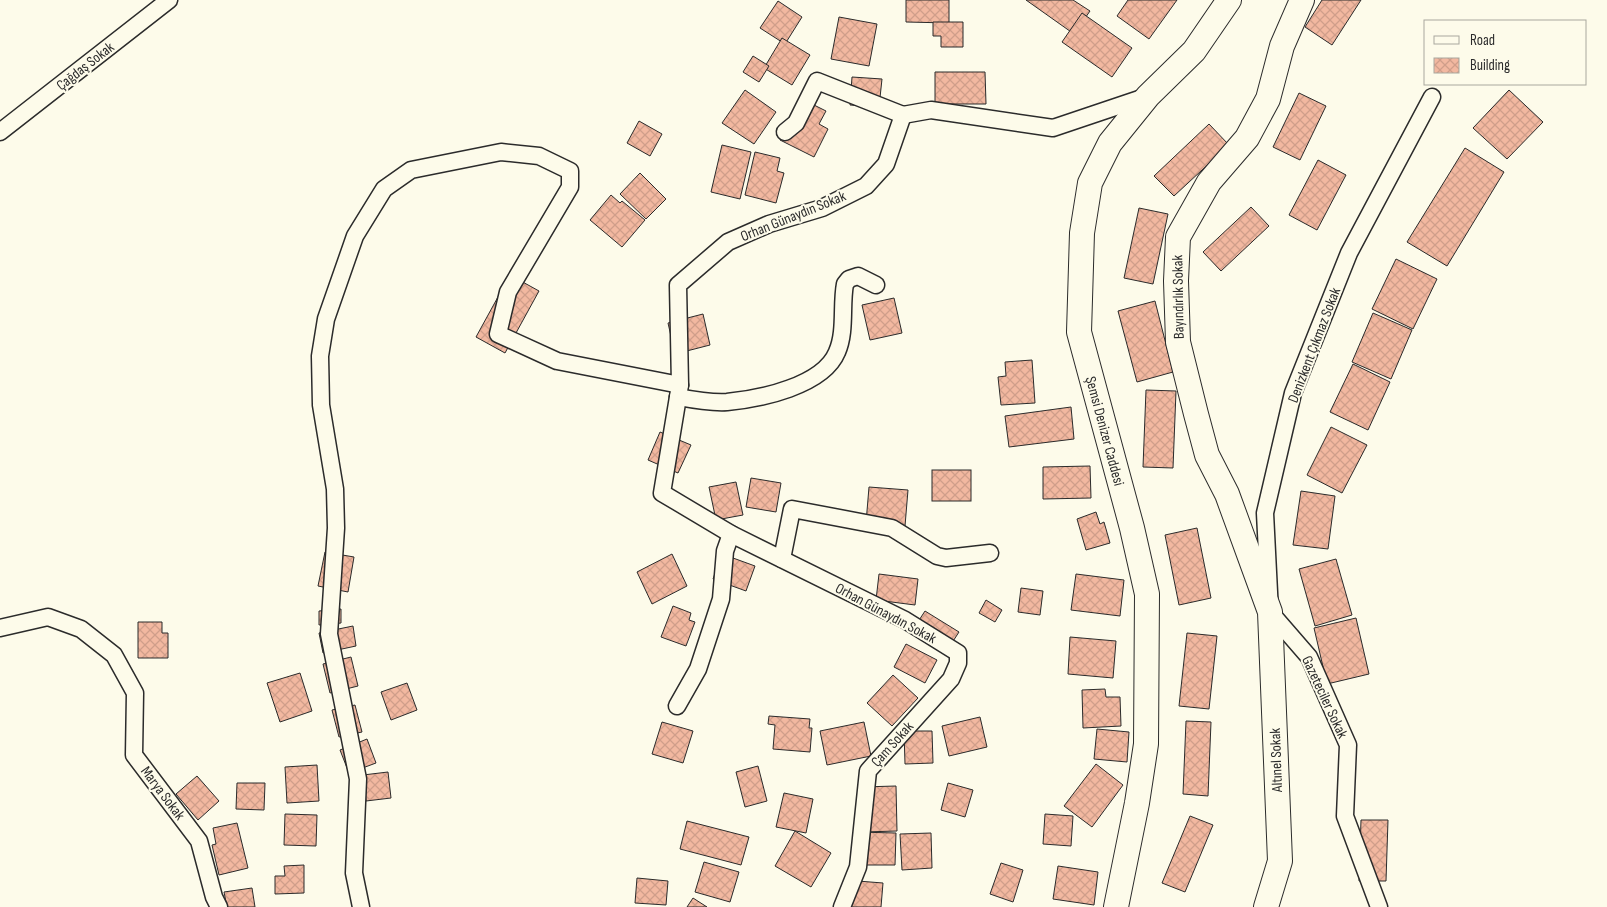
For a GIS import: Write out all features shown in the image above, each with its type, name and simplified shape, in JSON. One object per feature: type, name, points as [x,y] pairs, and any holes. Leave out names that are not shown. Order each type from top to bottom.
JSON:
[{"type":"main road","name":"Şemsi Denizer Caddesi","points":[[1116,907],[1137,803],[1146,744],[1147,594],[1132,528],[1078,332],[1082,234],[1090,183],[1110,143],[1148,96],[1194,51],[1229,0]]},
{"type":"main road","name":"Bayındırlık Sokak","points":[[1270,612],[1226,494],[1207,455],[1178,342],[1176,281],[1178,237],[1209,182],[1246,138],[1268,98],[1282,46],[1302,0]]},
{"type":"main road","name":"Altınel Sokak","points":[[1266,907],[1280,861],[1270,612]]},
{"type":"street","name":"Çağdaş Sokak","points":[[0,132],[169,0]]},
{"type":"street","points":[[785,132],[796,123],[817,81],[903,115],[931,110],[1054,128],[1148,96]]},
{"type":"street","name":"Denizkent Çıkmaz Sokak","points":[[1270,612],[1265,513],[1293,393],[1350,253],[1432,97]]},
{"type":"street","name":"Orhan Günaydın Sokak","points":[[903,115],[886,164],[866,186],[822,208],[769,224],[728,242],[678,285],[679,391],[662,493],[731,534],[905,620],[958,653]]},
{"type":"street","points":[[361,907],[354,873],[358,779],[329,634],[336,528],[335,489],[321,405],[320,356],[326,319],[355,236],[384,189],[411,170],[501,152],[539,156],[570,171],[570,188],[508,292],[498,334],[556,361],[679,391],[706,402],[727,402],[782,391],[808,381],[826,368],[837,354],[845,284],[849,279],[858,276],[876,285]]},
{"type":"street","points":[[782,559],[792,509],[892,528],[937,556],[946,558],[990,553]]},
{"type":"street","points":[[677,706],[698,669],[721,599],[725,551],[731,534]]},
{"type":"street","name":"Gazeteciler Sokak","points":[[1270,612],[1309,657],[1348,746],[1345,816],[1379,907]]},
{"type":"street","name":"Marya Sokak","points":[[0,628],[48,617],[81,628],[114,655],[135,693],[134,754],[199,841],[214,897],[219,907]]},
{"type":"street","name":"Çam Sokak","points":[[842,907],[858,867],[868,771],[951,679],[958,663],[958,653]]},
{"type":"building","points":[[906,0],[949,0],[949,23],[906,22]]},
{"type":"building","points":[[1026,0],[1073,0],[1090,11],[1074,34]]},
{"type":"building","points":[[1128,0],[1177,0],[1149,39],[1117,16]]},
{"type":"building","points":[[1322,0],[1361,0],[1332,45],[1305,27]]},
{"type":"building","points":[[778,1],[802,17],[785,44],[760,28]]},
{"type":"building","points":[[1082,13],[1132,48],[1112,77],[1062,42]]},
{"type":"building","points":[[839,17],[877,24],[869,66],[831,59]]},
{"type":"building","points":[[933,22],[963,22],[963,47],[941,47],[941,36],[933,36]]},
{"type":"building","points":[[782,38],[810,55],[792,85],[764,68]]},
{"type":"building","points":[[753,56],[769,66],[759,82],[743,72]]},
{"type":"building","points":[[935,72],[985,72],[986,104],[935,104]]},
{"type":"building","points":[[852,77],[882,79],[879,107],[850,105]]},
{"type":"building","points":[[745,90],[776,112],[754,144],[722,123]]},
{"type":"building","points":[[1509,90],[1543,122],[1507,159],[1473,128]]},
{"type":"building","points":[[1299,93],[1326,106],[1300,160],[1273,147]]},
{"type":"building","points":[[802,99],[826,111],[819,124],[828,129],[814,157],[780,140]]},
{"type":"building","points":[[639,121],[662,134],[650,156],[627,143]]},
{"type":"building","points":[[1209,124],[1229,145],[1174,196],[1154,176]]},
{"type":"building","points":[[722,145],[751,152],[740,199],[711,192]]},
{"type":"building","points":[[1465,148],[1504,172],[1447,266],[1407,242]]},
{"type":"building","points":[[755,152],[780,158],[777,171],[784,173],[776,203],[745,195]]},
{"type":"building","points":[[1318,160],[1346,175],[1317,230],[1289,215]]},
{"type":"building","points":[[640,173],[666,199],[646,219],[620,194]]},
{"type":"building","points":[[611,195],[620,203],[622,201],[645,220],[622,247],[590,220]]},
{"type":"building","points":[[1251,207],[1269,226],[1221,271],[1203,252]]},
{"type":"building","points":[[1139,208],[1168,214],[1153,284],[1124,278]]},
{"type":"building","points":[[1396,259],[1437,279],[1413,329],[1372,309]]},
{"type":"building","points":[[510,275],[539,291],[505,353],[476,337]]},
{"type":"building","points":[[894,298],[902,333],[870,340],[862,305]]},
{"type":"building","points":[[1155,301],[1173,372],[1137,382],[1118,311]]},
{"type":"building","points":[[1373,313],[1412,330],[1391,379],[1352,362]]},
{"type":"building","points":[[703,314],[710,345],[675,354],[668,323]]},
{"type":"building","points":[[1032,360],[1035,403],[1001,405],[998,377],[1006,376],[1005,362]]},
{"type":"building","points":[[1353,364],[1390,382],[1368,430],[1330,412]]},
{"type":"building","points":[[1146,390],[1176,391],[1173,468],[1143,467]]},
{"type":"building","points":[[1071,407],[1074,439],[1009,447],[1005,416]]},
{"type":"building","points":[[1331,427],[1367,445],[1342,493],[1307,475]]},
{"type":"building","points":[[660,432],[691,445],[678,473],[648,460]]},
{"type":"building","points":[[1090,466],[1091,498],[1043,499],[1043,467]]},
{"type":"building","points":[[932,470],[971,470],[971,501],[932,501]]},
{"type":"building","points":[[751,478],[781,483],[776,512],[746,507]]},
{"type":"building","points":[[736,482],[743,515],[716,520],[709,487]]},
{"type":"building","points":[[869,487],[908,490],[905,526],[866,523]]},
{"type":"building","points":[[1301,491],[1335,496],[1328,549],[1293,545]]},
{"type":"building","points":[[1096,512],[1100,524],[1104,522],[1110,543],[1086,550],[1077,519]]},
{"type":"building","points":[[1197,528],[1211,598],[1179,605],[1165,535]]},
{"type":"building","points":[[325,552],[354,557],[348,592],[318,586]]},
{"type":"building","points":[[672,554],[687,586],[652,604],[637,572]]},
{"type":"building","points":[[722,554],[755,566],[746,591],[713,579]]},
{"type":"building","points":[[1336,559],[1352,615],[1315,626],[1299,569]]},
{"type":"building","points":[[879,574],[918,579],[915,605],[876,600]]},
{"type":"building","points":[[1076,574],[1124,580],[1120,616],[1071,610]]},
{"type":"building","points":[[1021,588],[1043,591],[1040,615],[1018,612]]},
{"type":"building","points":[[986,600],[1002,610],[995,622],[979,613]]},
{"type":"building","points":[[673,606],[691,613],[689,620],[695,622],[686,646],[661,637]]},
{"type":"building","points":[[341,609],[341,623],[319,625],[319,611]]},
{"type":"building","points":[[925,611],[959,632],[946,652],[912,631]]},
{"type":"building","points":[[1356,618],[1369,674],[1327,684],[1314,628]]},
{"type":"building","points":[[138,622],[162,622],[162,633],[168,633],[168,658],[138,658]]},
{"type":"building","points":[[353,626],[356,646],[323,653],[319,633]]},
{"type":"building","points":[[1187,633],[1217,636],[1209,709],[1179,706]]},
{"type":"building","points":[[1070,637],[1116,641],[1113,678],[1068,674]]},
{"type":"building","points":[[906,644],[937,660],[925,683],[894,667]]},
{"type":"building","points":[[351,657],[358,686],[330,693],[323,664]]},
{"type":"building","points":[[300,673],[312,711],[280,722],[267,683]]},
{"type":"building","points":[[893,675],[918,698],[892,726],[867,703]]},
{"type":"building","points":[[407,683],[417,710],[391,720],[381,692]]},
{"type":"building","points":[[1105,689],[1106,697],[1120,697],[1121,726],[1083,728],[1082,690]]},
{"type":"building","points":[[355,705],[362,732],[339,737],[332,710]]},
{"type":"building","points":[[769,716],[810,719],[809,728],[812,728],[810,752],[773,749],[775,725],[768,724]]},
{"type":"building","points":[[980,717],[987,747],[949,756],[942,726]]},
{"type":"building","points":[[1186,721],[1211,722],[1208,796],[1183,794]]},
{"type":"building","points":[[662,722],[693,731],[683,763],[652,754]]},
{"type":"building","points":[[864,722],[871,756],[827,765],[820,731]]},
{"type":"building","points":[[1097,729],[1129,732],[1127,762],[1094,759]]},
{"type":"building","points":[[904,731],[932,731],[933,763],[905,764]]},
{"type":"building","points":[[367,739],[376,763],[349,773],[340,750]]},
{"type":"building","points":[[1096,764],[1123,785],[1092,827],[1064,806]]},
{"type":"building","points":[[317,765],[319,801],[287,803],[285,767]]},
{"type":"building","points":[[758,766],[767,801],[745,807],[736,772]]},
{"type":"building","points":[[388,772],[391,798],[366,801],[363,775]]},
{"type":"building","points":[[197,776],[219,801],[198,820],[176,794]]},
{"type":"building","points":[[237,783],[265,783],[264,810],[236,809]]},
{"type":"building","points":[[948,783],[973,790],[965,817],[941,810]]},
{"type":"building","points":[[896,786],[897,831],[863,832],[861,787]]},
{"type":"building","points":[[784,793],[813,799],[806,833],[776,827]]},
{"type":"building","points":[[285,814],[317,815],[316,846],[284,845]]},
{"type":"building","points":[[1045,814],[1073,816],[1071,846],[1043,844]]},
{"type":"building","points":[[1190,816],[1213,825],[1185,892],[1162,883]]},
{"type":"building","points":[[1361,820],[1388,820],[1386,881],[1359,881]]},
{"type":"building","points":[[687,821],[749,837],[741,865],[680,849]]},
{"type":"building","points":[[237,823],[248,868],[219,875],[212,845],[216,844],[213,828]]},
{"type":"building","points":[[795,831],[831,853],[811,887],[775,866]]},
{"type":"building","points":[[856,832],[896,833],[895,865],[856,865]]},
{"type":"building","points":[[931,833],[932,868],[902,870],[900,834]]},
{"type":"building","points":[[704,862],[739,872],[730,902],[695,892]]},
{"type":"building","points":[[1001,863],[1023,870],[1013,902],[990,894]]},
{"type":"building","points":[[304,865],[304,893],[275,894],[275,876],[285,876],[284,866]]},
{"type":"building","points":[[1058,866],[1098,872],[1094,905],[1053,899]]},
{"type":"building","points":[[637,878],[668,881],[666,905],[635,903]]},
{"type":"building","points":[[845,880],[883,883],[881,907],[844,907]]},
{"type":"building","points":[[252,888],[255,907],[227,907],[224,892]]},
{"type":"building","points":[[693,898],[707,907],[687,907]]}]
